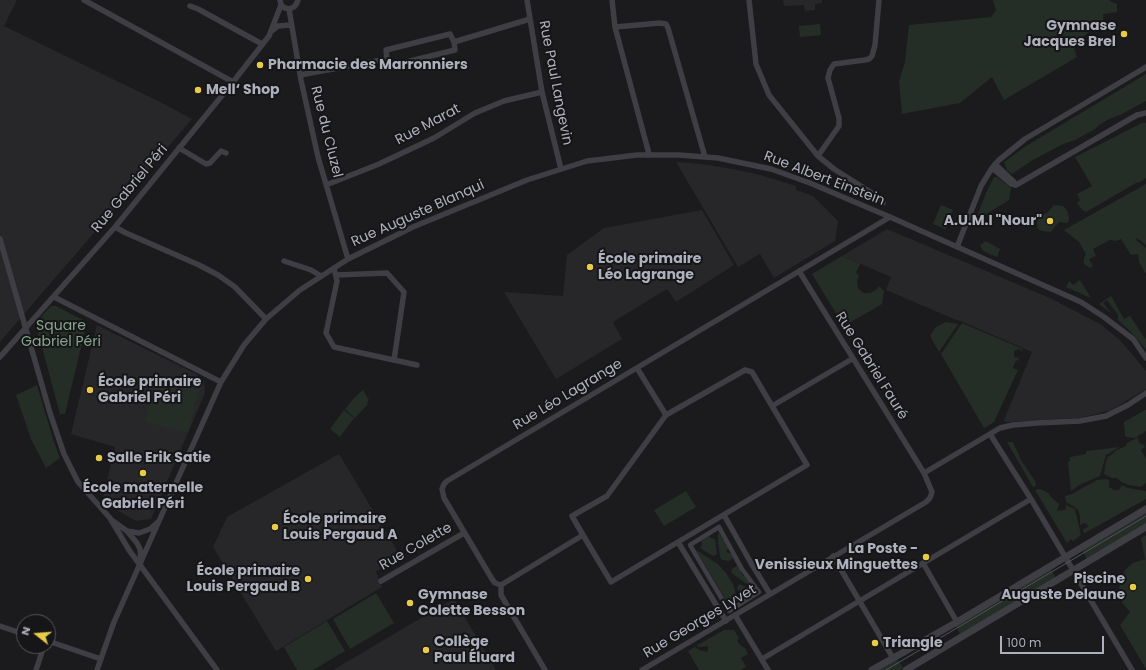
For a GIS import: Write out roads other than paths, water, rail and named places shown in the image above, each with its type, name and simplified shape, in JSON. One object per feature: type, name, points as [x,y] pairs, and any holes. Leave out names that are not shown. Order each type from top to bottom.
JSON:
[{"type":"street","points":[[84,0],[233,82]]},
{"type":"street","points":[[281,2],[286,8],[289,9],[294,7],[298,0]]},
{"type":"street","name":"Rue Paul Langevin","points":[[527,0],[542,92],[561,170]]},
{"type":"street","points":[[612,0],[615,27],[650,154]]},
{"type":"street","points":[[749,0],[756,64],[769,95],[818,156],[834,170],[875,195],[883,203]]},
{"type":"street","points":[[818,156],[838,126],[839,118],[828,78],[830,70],[834,64],[865,60],[872,56],[875,45],[879,0]]},
{"type":"street","name":"Rue Gabriel Péri","points":[[0,357],[115,227],[233,82],[272,31],[281,2]]},
{"type":"street","points":[[190,6],[204,12],[262,44]]},
{"type":"street","name":"Rue du Cluzel","points":[[289,9],[300,75],[318,157],[348,259]]},
{"type":"street","points":[[454,42],[530,19]]},
{"type":"street","points":[[615,27],[660,23],[666,24],[705,157]]},
{"type":"street","points":[[272,31],[278,26],[292,25]]},
{"type":"street","points":[[450,34],[454,42],[455,50],[390,66],[387,59],[386,50],[450,34]]},
{"type":"street","points":[[300,75],[387,59]]},
{"type":"street","points":[[957,247],[981,186],[994,166],[1025,139],[1146,67]]},
{"type":"street","name":"Rue Marat","points":[[326,185],[379,164],[434,138],[475,113],[504,101],[542,92]]},
{"type":"street","points":[[994,166],[1014,181],[1016,185],[1136,115],[1146,113]]},
{"type":"street","points":[[179,148],[206,164],[210,163],[221,150],[226,153]]},
{"type":"street","name":"Rue Albert Einstein","points":[[561,170],[587,161],[650,154],[679,154],[705,157],[771,169],[810,183],[890,217],[1081,302],[1133,339],[1146,358]]},
{"type":"street","name":"Rue Auguste Blanqui","points":[[97,670],[114,622],[141,565],[221,382],[244,346],[266,319],[300,290],[348,259],[413,227],[527,180],[561,170]]},
{"type":"street","name":"Rue Léo Lagrange","points":[[501,585],[495,583],[492,579],[442,494],[442,489],[447,481],[890,217]]},
{"type":"street","points":[[115,227],[199,264],[218,275],[235,288],[266,319]]},
{"type":"street","points":[[0,238],[48,406],[64,454],[78,482],[110,518],[129,550],[217,670]]},
{"type":"street","points":[[284,261],[311,270],[321,276]]},
{"type":"street","points":[[334,268],[337,281],[326,333],[334,347],[417,365]]},
{"type":"street","name":"Rue Gabriel Fauré","points":[[799,271],[852,359],[924,473]]},
{"type":"street","points":[[336,275],[387,273],[404,292],[394,360]]},
{"type":"street","points":[[54,296],[221,382]]},
{"type":"street","points":[[772,406],[852,359]]},
{"type":"street","points":[[637,368],[666,414]]},
{"type":"street","points":[[745,370],[752,372],[807,465],[611,582],[572,516],[607,496],[666,414],[745,370]]},
{"type":"street","points":[[924,473],[1000,428],[1012,425],[1080,421],[1106,416],[1128,405],[1146,393]]},
{"type":"street","points":[[990,434],[1031,499],[1072,571],[1132,670]]},
{"type":"street","name":"Rue Georges Lyvet","points":[[642,670],[926,502],[930,498],[932,492],[924,473]]},
{"type":"street","points":[[762,659],[1031,499]]},
{"type":"street","points":[[872,670],[957,622],[1146,509]]},
{"type":"street","points":[[724,515],[750,563],[770,594]]},
{"type":"street","points":[[110,518],[127,531],[137,543],[140,549],[141,565]]},
{"type":"street","points":[[127,531],[143,532],[150,529],[160,520]]},
{"type":"street","points":[[719,527],[742,568],[759,592],[729,611],[690,545],[719,527]]},
{"type":"street","points":[[906,670],[1146,527]]},
{"type":"street","name":"Rue Colette","points":[[381,581],[464,533]]},
{"type":"street","points":[[545,670],[501,595],[501,585],[583,535]]},
{"type":"street","points":[[678,542],[726,621]]},
{"type":"street","points":[[833,556],[893,658]]},
{"type":"street","points":[[923,563],[957,622]]},
{"type":"street","points":[[735,615],[768,670]]},
{"type":"street","points":[[0,626],[16,631]]},
{"type":"street","points":[[56,644],[101,659]]},
{"type":"street","points":[[36,670],[41,654]]},
{"type":"tram line","points":[[886,670],[1146,516]]},
{"type":"place","name":"Gymnase Jacques Brel","points":[[1124,34]]},
{"type":"place","name":"Pharmacie des Marronniers","points":[[260,65]]},
{"type":"place","name":"Mell‘ Shop","points":[[198,90]]},
{"type":"place","name":"A.U.M.I \"Nour\"","points":[[1050,221]]},
{"type":"place","name":"École primaire Léo Lagrange","points":[[590,267]]},
{"type":"place","name":"École primaire Gabriel Péri","points":[[90,390]]},
{"type":"place","name":"Salle Erik Satie","points":[[99,458]]},
{"type":"place","name":"École maternelle Gabriel Péri","points":[[143,473]]},
{"type":"place","name":"École primaire Louis Pergaud A","points":[[275,527]]},
{"type":"place","name":"La Poste - Venissieux Minguettes","points":[[926,557]]},
{"type":"place","name":"École primaire Louis Pergaud B","points":[[308,579]]},
{"type":"place","name":"Piscine Auguste Delaune","points":[[1133,587]]},
{"type":"place","name":"Gymnase Colette Besson","points":[[410,603]]},
{"type":"place","name":"Triangle","points":[[875,643]]},
{"type":"place","name":"Collège Paul Éluard","points":[[426,650]]},
{"type":"park label","name":"Square Gabriel Péri","points":[[61,334]]}]
